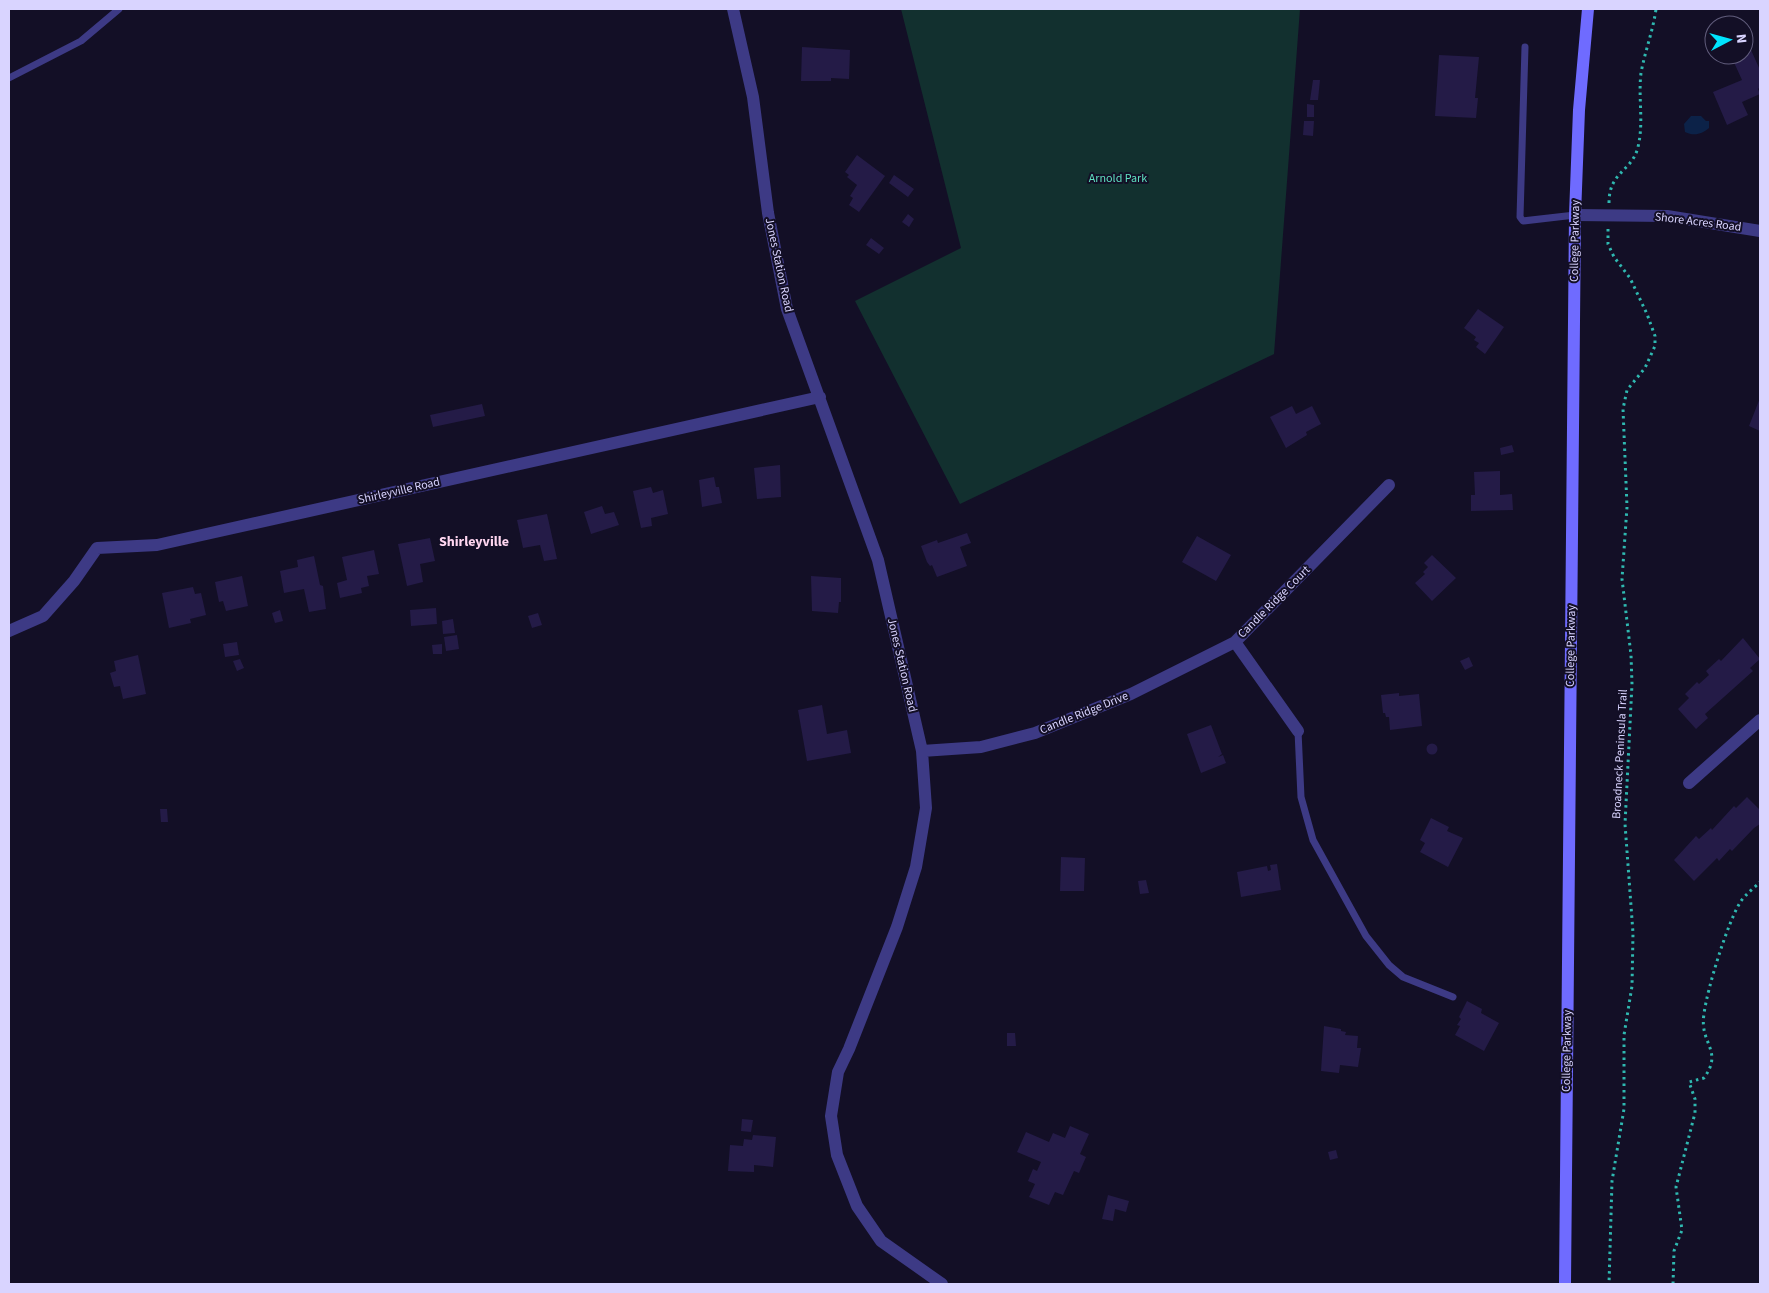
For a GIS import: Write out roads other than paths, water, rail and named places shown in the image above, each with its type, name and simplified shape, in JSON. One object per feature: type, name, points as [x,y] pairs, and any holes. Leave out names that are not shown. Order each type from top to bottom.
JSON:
[{"type":"main road","name":"College Parkway","points":[[1565,1284],[1575,215],[1579,110],[1588,9]]},
{"type":"street","name":"Jones Station Road","points":[[733,9],[753,97],[768,213],[787,309],[878,560],[922,751],[926,808],[916,867],[897,927],[838,1072],[831,1116],[837,1155],[856,1206],[881,1241],[942,1284]]},
{"type":"street","name":"Shore Acres Road","points":[[1575,215],[1667,216],[1760,232]]},
{"type":"street","name":"Shirleyville Road","points":[[9,631],[42,616],[74,581],[97,548],[158,545],[820,397]]},
{"type":"street","name":"Candle Ridge Court","points":[[1298,731],[1235,642],[1389,485]]},
{"type":"street","name":"Candle Ridge Drive","points":[[922,751],[981,748],[1035,733],[1131,694],[1235,642]]},
{"type":"street","points":[[1688,784],[1760,720]]},
{"type":"lane","points":[[9,78],[81,41],[120,9]]},
{"type":"lane","points":[[1525,47],[1520,216],[1524,221],[1575,215]]},
{"type":"lane","points":[[1298,731],[1301,797],[1313,840],[1366,936],[1389,966],[1403,977],[1453,997]]},
{"type":"water","points":[[1691,116],[1701,116],[1706,121],[1709,121],[1709,128],[1699,134],[1685,132],[1684,124]]},
{"type":"district","name":"Shirleyville","points":[[474,542]]},
{"type":"park label","name":"Arnold Park","points":[[1118,178]]}]
